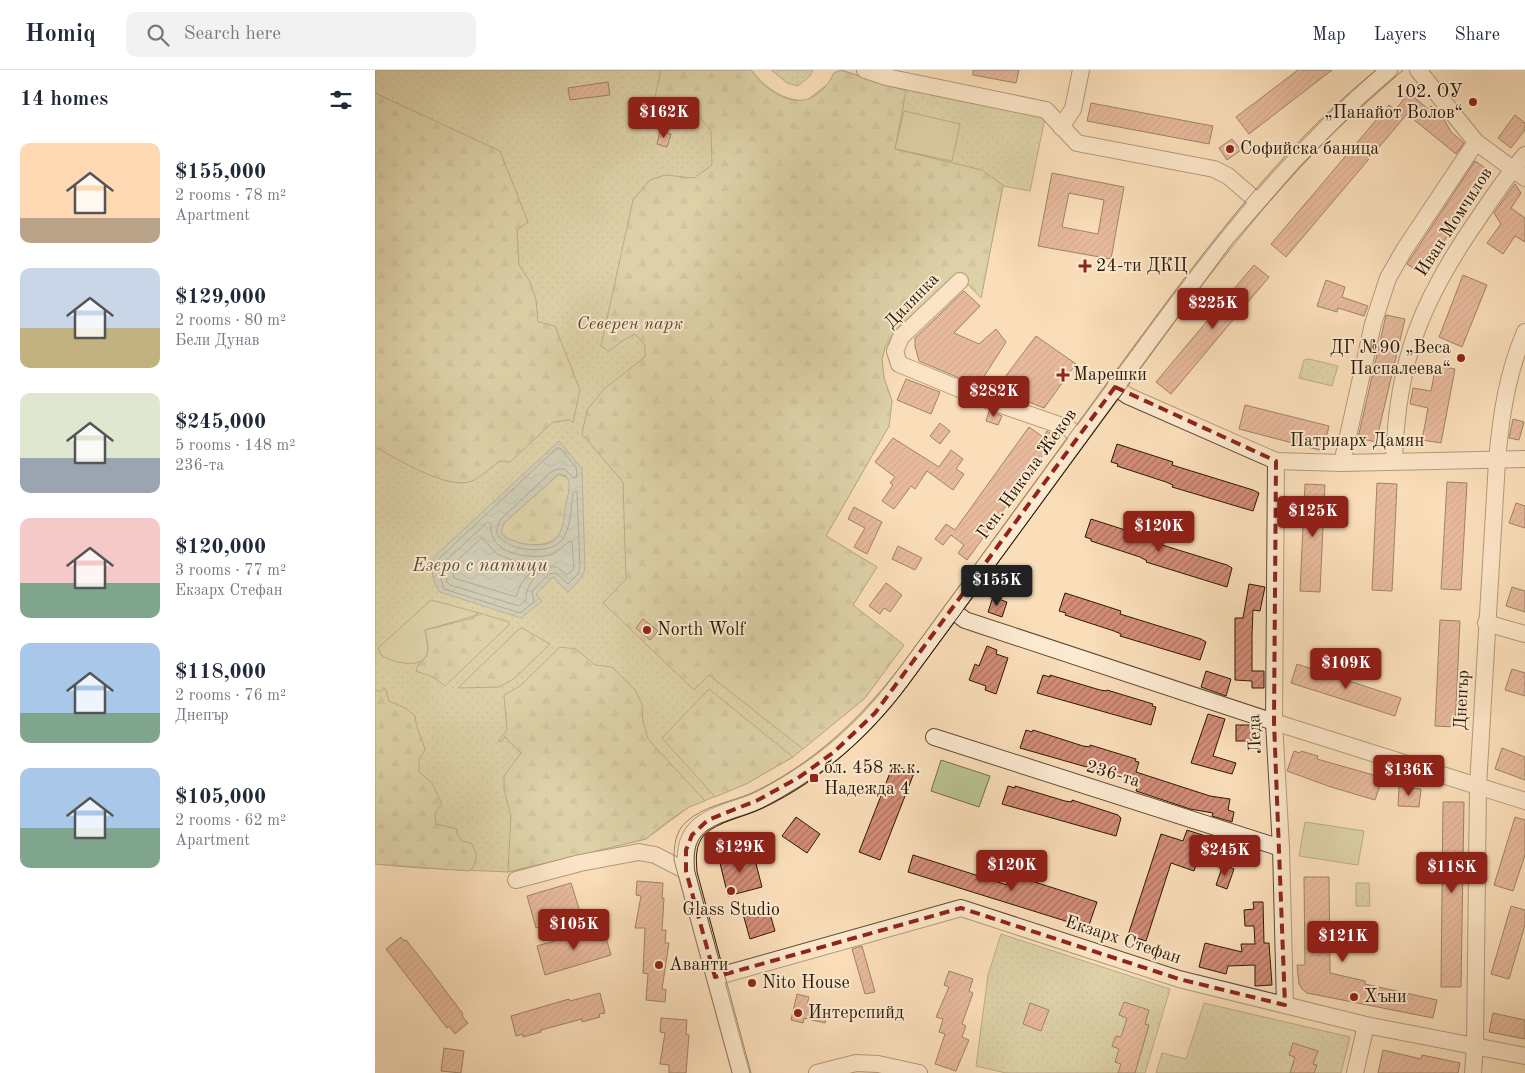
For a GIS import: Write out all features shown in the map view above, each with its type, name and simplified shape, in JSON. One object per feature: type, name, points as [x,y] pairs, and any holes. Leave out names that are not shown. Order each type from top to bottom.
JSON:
[{"type":"street","points":[[865,70],[887,77],[1046,110],[1077,143],[1214,169],[1228,176],[1257,201]]},
{"type":"street","points":[[1061,127],[1073,109],[1081,70]]},
{"type":"street","name":"Ген. Никола Жеков","points":[[741,1073],[686,871],[685,859],[688,843],[698,827],[781,788],[834,752],[858,731],[889,697],[1208,261],[1257,201],[1333,121],[1389,70]]},
{"type":"street","points":[[1418,70],[1476,142],[1519,173]]},
{"type":"street","points":[[1342,463],[1373,324],[1389,278],[1404,250],[1476,142]]},
{"type":"street","name":"Иван Момчилов","points":[[1394,461],[1395,422],[1399,392],[1405,364],[1421,316],[1437,282],[1455,252],[1519,173],[1525,155]]},
{"type":"street","name":"Дилянка","points":[[960,281],[901,337],[895,351],[899,364],[984,399],[1068,428],[1079,436]]},
{"type":"street","name":"Днепър","points":[[1473,1073],[1475,1046],[1478,786],[1497,460],[1507,386],[1525,332]]},
{"type":"street","name":"Патриарх Дамян","points":[[1115,387],[1128,396],[1276,461],[1342,463],[1525,459]]},
{"type":"street","name":"Леда","points":[[1276,461],[1274,722],[1281,848],[1285,1005]]},
{"type":"street","points":[[952,610],[965,620],[1274,722],[1525,801]]},
{"type":"street","points":[[1486,623],[1525,634]]},
{"type":"street","name":"236-та","points":[[934,738],[1281,848]]},
{"type":"street","points":[[516,880],[580,863],[639,852],[655,855],[686,871]]},
{"type":"street","name":"Екзарх Стефан","points":[[715,977],[961,908],[1179,979],[1366,1024],[1525,1056]]},
{"type":"street","points":[[1355,1073],[1366,1024]]},
{"type":"street","points":[[825,1072],[857,1063],[878,1064],[919,1073]]},
{"type":"highlighted area","points":[[1115,387],[1276,461],[1274,722],[1285,1005],[1179,979],[961,908],[715,977],[686,871],[686,850],[692,835],[708,820],[758,800],[798,778],[834,752],[875,713]]},
{"type":"green space","name":"Северен парк","points":[[375,70],[751,70],[763,83],[782,96],[806,101],[829,83],[834,73],[842,70],[917,92],[1045,118],[1030,191],[1003,186],[981,298],[958,274],[901,326],[885,347],[882,359],[884,378],[892,401],[889,426],[826,536],[877,567],[853,605],[904,645],[865,698],[793,757],[746,784],[689,807],[646,839],[508,872],[375,864]]},
{"type":"green space","points":[[661,70],[751,70],[771,90],[782,97],[794,100],[805,100],[816,95],[825,87],[834,73],[840,70],[906,91],[895,149],[982,170],[1003,185],[981,298],[958,274],[901,326],[885,347],[882,359],[884,378],[892,401],[889,426],[826,536],[877,567],[853,605],[904,645],[865,698],[803,749],[709,675],[694,690],[603,603],[626,579],[623,482],[582,434],[587,410],[604,389],[645,357],[645,345],[635,334],[609,351],[601,346],[633,200],[650,180],[665,175],[694,178],[712,165],[711,131],[694,110],[677,100],[654,102]]},
{"type":"green space","points":[[771,70],[813,70],[810,76],[798,86],[787,83]]},
{"type":"green space","points":[[375,93],[500,151],[528,222],[517,230],[519,265],[529,280],[536,299],[538,322],[555,326],[580,390],[573,423],[570,420],[553,422],[510,462],[500,461],[472,481],[462,483],[436,478],[375,447]]},
{"type":"green space","points":[[904,111],[960,124],[952,161],[895,149]]},
{"type":"green space","points":[[1309,359],[1338,366],[1332,386],[1299,378],[1304,360]]},
{"type":"green space","points":[[559,474],[568,478],[570,484],[565,519],[562,529],[557,536],[550,542],[540,544],[522,543],[505,537],[501,532],[504,523]]},
{"type":"green space","points":[[431,600],[476,612],[477,615],[425,630],[428,651],[424,659],[419,662],[399,662],[381,655],[378,648]]},
{"type":"green space","points":[[476,612],[509,622],[509,625],[445,686],[433,677],[416,671],[418,665],[428,652],[425,630],[474,618],[477,615]]},
{"type":"green space","points":[[522,628],[550,644],[515,678],[499,687],[458,688],[518,630]]},
{"type":"green space","points":[[560,647],[576,649],[595,665],[612,667],[635,690],[642,704],[643,721],[648,739],[705,801],[689,807],[646,839],[508,872],[511,816],[504,790],[504,776],[521,753],[505,737],[501,742],[498,741],[507,730],[504,695],[520,686]]},
{"type":"green space","points":[[385,688],[389,701],[407,709],[415,716],[425,750],[419,759],[419,772],[432,783],[442,804],[435,813],[436,824],[457,829],[457,834],[462,841],[471,843],[476,857],[475,864],[470,871],[375,864],[375,689],[379,692]]},
{"type":"green space","points":[[709,689],[793,757],[746,784],[715,797],[662,738]]},
{"type":"green space","points":[[941,760],[990,776],[979,807],[931,791]]},
{"type":"green space","points":[[1305,822],[1364,831],[1358,865],[1299,856]]},
{"type":"green space","points":[[1356,883],[1369,883],[1370,906],[1356,906]]},
{"type":"green space","points":[[1001,934],[1170,989],[1145,1073],[1006,1073],[976,1066],[988,975]]},
{"type":"green space","points":[[1204,1003],[1350,1037],[1341,1073],[1156,1073],[1162,1053],[1186,1059]]},
{"type":"water","name":"Езеро с патици","points":[[559,441],[582,469],[585,569],[582,577],[568,592],[553,577],[536,594],[542,601],[521,618],[440,592],[435,584],[433,574],[432,565],[435,556]],"holes":[[[559,474],[566,476],[569,482],[569,489],[563,524],[558,536],[554,540],[541,545],[526,544],[502,534],[504,523]]]},
{"type":"building","points":[[973,70],[1019,70],[1016,83],[973,75]]},
{"type":"building","points":[[1298,70],[1332,70],[1249,134],[1236,117]]},
{"type":"building","points":[[608,82],[610,95],[570,100],[568,88]]},
{"type":"building","points":[[1409,93],[1428,109],[1431,106],[1442,116],[1451,132],[1464,143],[1456,154],[1407,114],[1286,257],[1271,244],[1389,105],[1395,110]]},
{"type":"building","points":[[1091,103],[1213,126],[1209,144],[1087,121]]},
{"type":"building","points":[[1515,115],[1525,123],[1525,130],[1511,148],[1498,138]]},
{"type":"building","points":[[660,131],[671,134],[667,147],[657,144]]},
{"type":"building","name":"Софийска баница","points":[[1232,139],[1241,150],[1227,160],[1219,148]]},
{"type":"building","points":[[1475,161],[1491,172],[1422,274],[1407,264]]},
{"type":"building","points":[[1052,173],[1124,187],[1111,259],[1038,246]],"holes":[[[1069,193],[1104,200],[1098,234],[1062,227]]]},
{"type":"building","points":[[1515,184],[1521,193],[1511,208],[1525,218],[1525,242],[1515,236],[1503,254],[1487,243],[1501,224],[1494,213]]},
{"type":"building","points":[[1254,265],[1269,277],[1171,394],[1156,382]]},
{"type":"building","points":[[1463,275],[1487,285],[1462,347],[1439,337]]},
{"type":"building","points":[[1326,280],[1345,287],[1342,297],[1368,306],[1364,316],[1338,308],[1337,312],[1317,306]]},
{"type":"building","points":[[964,291],[980,306],[954,333],[979,344],[996,329],[1006,342],[978,386],[919,361],[915,346],[915,338]]},
{"type":"building","points":[[1386,315],[1405,319],[1376,442],[1358,438]]},
{"type":"building","points":[[1036,336],[1076,364],[1044,408],[996,389]]},
{"type":"building","points":[[1436,365],[1455,369],[1441,443],[1422,440],[1428,408],[1410,404],[1413,388],[1431,391]]},
{"type":"building","points":[[906,379],[940,392],[931,414],[897,400]]},
{"type":"building","points":[[1245,405],[1329,426],[1323,451],[1239,429]]},
{"type":"building","points":[[989,411],[1002,416],[998,425],[986,421]]},
{"type":"building","points":[[1513,419],[1524,422],[1519,440],[1509,438]]},
{"type":"building","points":[[940,423],[950,431],[940,444],[930,436]]},
{"type":"building","points":[[1029,427],[1043,437],[1047,431],[1056,437],[967,560],[958,553],[964,545],[951,535],[943,545],[935,539],[946,524],[955,530]]},
{"type":"building","points":[[893,438],[939,467],[951,450],[963,459],[956,469],[964,474],[953,490],[927,471],[915,489],[911,486],[894,509],[882,501],[893,485],[890,483],[895,477],[875,462]]},
{"type":"building","points":[[1117,444],[1173,462],[1172,465],[1253,490],[1259,493],[1253,511],[1172,487],[1173,485],[1166,482],[1117,466],[1118,464],[1111,462]]},
{"type":"building","points":[[1447,482],[1467,483],[1461,590],[1441,589]]},
{"type":"building","points":[[1377,483],[1397,484],[1392,591],[1372,590]]},
{"type":"building","points":[[1305,484],[1325,485],[1320,592],[1300,591]]},
{"type":"building","points":[[1516,503],[1525,506],[1525,528],[1509,523]]},
{"type":"building","points":[[854,507],[882,522],[867,554],[854,547],[865,528],[848,519]]},
{"type":"building","points":[[1091,519],[1147,537],[1146,540],[1227,565],[1232,568],[1227,587],[1146,562],[1140,557],[1091,541],[1091,539],[1085,537]]},
{"type":"building","points":[[898,546],[922,558],[915,570],[892,559]]},
{"type":"building","points":[[886,583],[902,595],[890,612],[884,608],[880,614],[869,606]]},
{"type":"building","points":[[1249,584],[1265,587],[1260,611],[1253,610],[1252,634],[1252,671],[1264,671],[1264,688],[1252,688],[1252,681],[1235,680],[1235,618],[1243,618]]},
{"type":"building","points":[[1512,587],[1525,591],[1525,612],[1506,606]]},
{"type":"building","points":[[1065,593],[1121,611],[1120,614],[1201,639],[1206,642],[1200,660],[1120,636],[1121,634],[1114,631],[1065,615],[1066,613],[1059,611]]},
{"type":"building","points":[[993,597],[1007,602],[1002,617],[988,612]]},
{"type":"building","name":"North Wolf","points":[[643,619],[658,631],[650,640],[636,628]]},
{"type":"building","points":[[1440,620],[1460,621],[1455,727],[1435,726]]},
{"type":"building","points":[[987,646],[997,650],[996,654],[1008,658],[996,694],[985,690],[986,686],[969,680],[975,664],[979,666]]},
{"type":"building","points":[[1297,664],[1401,698],[1395,716],[1291,683]]},
{"type":"building","points":[[1512,669],[1525,673],[1525,696],[1505,690]]},
{"type":"building","points":[[1206,671],[1231,679],[1226,696],[1201,687]]},
{"type":"building","points":[[1043,675],[1050,677],[1050,675],[1100,690],[1107,690],[1153,704],[1152,706],[1156,707],[1151,725],[1037,693]]},
{"type":"building","points":[[1208,714],[1225,719],[1213,756],[1236,763],[1232,774],[1191,763]]},
{"type":"building","points":[[1236,725],[1252,725],[1252,741],[1236,741]]},
{"type":"building","points":[[1026,730],[1032,732],[1033,730],[1083,746],[1090,747],[1090,745],[1136,759],[1135,761],[1139,762],[1136,772],[1210,796],[1230,799],[1228,810],[1234,812],[1232,822],[1212,816],[1213,813],[1190,809],[1136,791],[1139,782],[1020,748]]},
{"type":"building","points":[[1502,748],[1525,757],[1525,780],[1495,769]]},
{"type":"building","points":[[1294,751],[1318,756],[1317,759],[1377,776],[1377,778],[1382,780],[1375,800],[1287,771]]},
{"type":"building","points":[[893,765],[914,773],[880,860],[859,852]]},
{"type":"building","points":[[1008,786],[1015,788],[1015,786],[1065,801],[1072,802],[1072,800],[1118,815],[1121,818],[1116,836],[1002,804]]},
{"type":"building","points":[[1399,787],[1421,789],[1419,807],[1398,806]]},
{"type":"building","points":[[1443,802],[1464,802],[1461,987],[1441,987]]},
{"type":"building","points":[[796,817],[820,834],[807,853],[782,836]]},
{"type":"building","points":[[1515,817],[1525,820],[1525,855],[1513,891],[1494,885]]},
{"type":"building","points":[[1187,830],[1227,843],[1220,865],[1198,858],[1194,871],[1171,863],[1146,941],[1128,935],[1161,834],[1183,841]]},
{"type":"building","points":[[737,854],[754,856],[762,887],[728,896],[719,859]]},
{"type":"building","points":[[913,855],[1007,885],[1010,874],[1097,902],[1088,928],[908,872]]},
{"type":"building","points":[[1223,865],[1234,869],[1227,889],[1216,885]]},
{"type":"building","points":[[1304,877],[1329,877],[1330,973],[1365,981],[1365,984],[1437,1000],[1433,1018],[1307,993],[1302,989],[1299,984],[1297,965],[1305,965]]},
{"type":"building","points":[[637,881],[663,883],[662,930],[666,930],[665,943],[669,943],[662,989],[666,990],[665,1002],[646,1000],[648,974],[643,973],[645,928],[635,928],[641,896],[636,895]]},
{"type":"building","points":[[571,883],[581,915],[536,928],[527,896]]},
{"type":"building","points":[[1253,902],[1263,902],[1264,943],[1269,943],[1272,985],[1255,986],[1255,965],[1228,966],[1226,974],[1199,967],[1205,943],[1242,952],[1241,944],[1255,944],[1254,926],[1245,926],[1244,910],[1254,909]]},
{"type":"building","points":[[1511,906],[1525,910],[1525,925],[1509,979],[1491,974]]},
{"type":"building","points":[[768,907],[775,931],[750,939],[743,914]]},
{"type":"building","points":[[603,927],[611,955],[545,975],[537,946]]},
{"type":"building","points":[[401,937],[404,941],[406,940],[463,1014],[462,1016],[468,1023],[455,1034],[449,1026],[447,1028],[386,949]]},
{"type":"building","points":[[862,946],[875,992],[865,994],[852,949]]},
{"type":"building","points":[[949,971],[973,979],[969,991],[973,993],[962,1024],[966,1026],[962,1037],[969,1040],[956,1071],[935,1064],[945,1034],[939,1032],[943,1019],[936,1017],[949,987],[944,985]]},
{"type":"building","points":[[600,993],[605,1013],[599,1014],[600,1017],[582,1022],[582,1019],[523,1037],[523,1034],[516,1036],[511,1016],[569,999],[570,1001]]},
{"type":"building","points":[[797,994],[809,997],[807,1004],[828,1009],[825,1023],[804,1018],[803,1023],[791,1020]]},
{"type":"building","points":[[1124,1002],[1149,1010],[1145,1024],[1149,1025],[1135,1073],[1118,1073],[1121,1064],[1115,1062],[1119,1049],[1112,1046],[1116,1036],[1121,1037],[1127,1018],[1119,1015]]},
{"type":"building","points":[[1030,1003],[1049,1010],[1041,1031],[1023,1024]]},
{"type":"building","points":[[1493,1013],[1525,1020],[1525,1039],[1489,1032]]},
{"type":"building","points":[[661,1018],[687,1020],[686,1034],[689,1035],[686,1073],[669,1073],[669,1065],[660,1064],[665,1033],[660,1032]]},
{"type":"building","points":[[1293,1043],[1318,1051],[1313,1064],[1317,1065],[1314,1073],[1290,1073],[1295,1057],[1289,1055]]},
{"type":"building","points":[[444,1048],[464,1051],[461,1073],[441,1071]]},
{"type":"building","points":[[1383,1050],[1421,1059],[1422,1055],[1460,1063],[1458,1073],[1378,1073]]},
{"type":"tram line","points":[[732,1073],[674,860],[675,844],[679,830],[686,822],[701,812],[752,793],[795,768],[834,739],[869,704],[901,666],[1207,249],[1270,173],[1303,137],[1376,70]]},
{"type":"tram line","points":[[751,1073],[697,872],[697,852],[701,839],[717,826],[763,808],[805,784],[843,755],[877,722],[908,685],[1232,244],[1301,165],[1339,127],[1403,70]]},
{"type":"place","name":"102. ОУ „Панайот Волов“","points":[[1473,102]]},
{"type":"place","name":"Софийска баница","points":[[1230,149]]},
{"type":"place","name":"24-ти ДКЦ","points":[[1085,266]]},
{"type":"place","name":"ДГ №90 „Веса Паспалеева“","points":[[1461,358]]},
{"type":"place","name":"Марешки","points":[[1063,375]]},
{"type":"place","name":"North Wolf","points":[[647,630]]},
{"type":"place","name":"бл. 458 ж.к. Надежда 4","points":[[814,778]]},
{"type":"place","name":"Glass Studio","points":[[731,891]]},
{"type":"place","name":"Аванти","points":[[659,965]]},
{"type":"place","name":"Nito House","points":[[752,983]]},
{"type":"place","name":"Хъни","points":[[1354,997]]},
{"type":"place","name":"Интерспийд","points":[[798,1013]]}]
